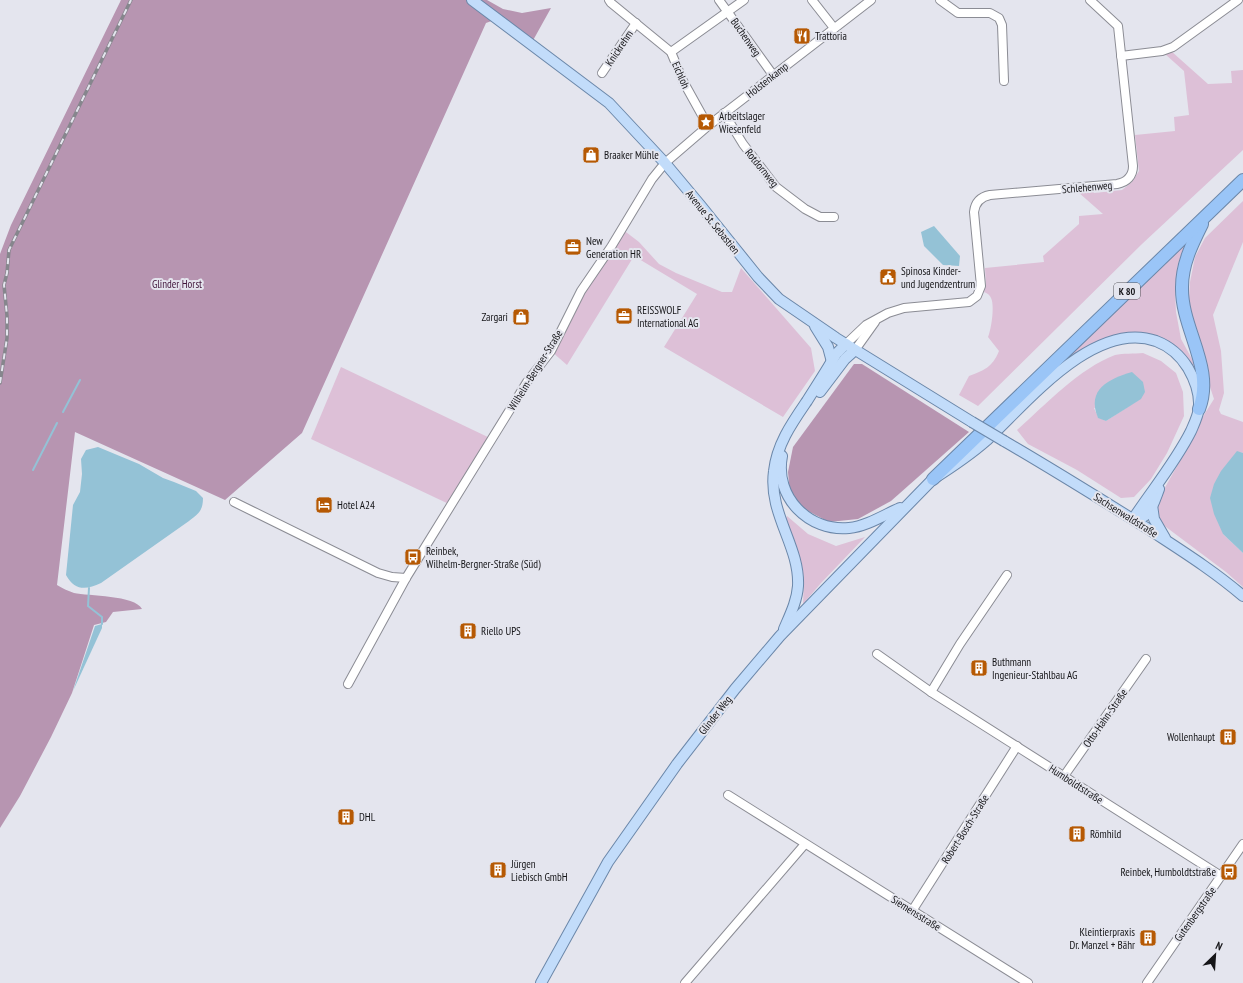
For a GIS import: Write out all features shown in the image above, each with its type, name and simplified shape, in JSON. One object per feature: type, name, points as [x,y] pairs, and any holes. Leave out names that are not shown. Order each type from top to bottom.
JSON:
[{"type":"highway","name":"K 80","points":[[933,479],[1243,180]]},
{"type":"highway","points":[[1199,409],[1203,392],[1203,374],[1199,356],[1186,318],[1182,286],[1186,261],[1190,249],[1206,216]]},
{"type":"main road","name":"Avenue St. Sebastien","points":[[472,0],[609,103],[665,163],[765,286],[789,307],[850,347],[972,422]]},
{"type":"main road","points":[[812,322],[828,347],[832,362]]},
{"type":"main road","name":"Glinder Weg","points":[[541,983],[613,856],[676,764],[780,636],[933,479],[963,460],[1038,390],[1062,370],[1092,350],[1119,340],[1130,338],[1147,339],[1161,343],[1178,355],[1184,362],[1195,382],[1199,409]]},
{"type":"main road","points":[[780,636],[797,594],[798,577],[776,506],[773,483],[775,462],[778,451],[788,429],[836,354],[850,347]]},
{"type":"main road","points":[[850,347],[845,359],[809,405],[785,443],[781,461],[784,488],[793,504],[805,517],[824,526],[834,528],[851,528],[861,525],[906,506]]},
{"type":"main road","points":[[1133,519],[1144,518],[1148,514],[1165,476],[1194,425],[1199,409]]},
{"type":"main road","name":"Sachsenwaldstraße","points":[[972,422],[1168,541],[1209,568],[1243,596]]},
{"type":"main road","points":[[1133,519],[1145,500],[1165,476]]},
{"type":"main road","points":[[1152,505],[1154,519],[1168,541]]},
{"type":"street","name":"Eichloh","points":[[609,0],[611,4],[671,52],[683,81],[708,126]]},
{"type":"street","name":"Buchenweg","points":[[719,0],[773,75]]},
{"type":"street","points":[[671,52],[744,0]]},
{"type":"street","points":[[812,0],[834,28]]},
{"type":"street","name":"Holstenkamp","points":[[665,163],[724,113],[871,0]]},
{"type":"street","points":[[940,0],[958,13],[990,13],[999,18],[1002,25],[1004,81]]},
{"type":"street","points":[[1090,0],[1118,26],[1121,56],[1159,52],[1173,47],[1238,0]]},
{"type":"street","name":"Knickrehm","points":[[602,73],[636,23]]},
{"type":"street","name":"Schlehenweg","points":[[850,347],[873,324],[887,314],[904,308],[967,302],[977,296],[980,290],[980,284],[974,212],[977,204],[983,198],[990,195],[1118,184],[1125,182],[1129,178],[1133,166],[1121,56]]},
{"type":"street","name":"Rotdornweg","points":[[724,113],[743,144],[776,187],[805,209],[820,217],[834,218]]},
{"type":"street","name":"Wilhelm-Bergner-Straße","points":[[348,684],[406,578],[527,382],[551,351],[587,282],[611,247],[652,179],[665,163]]},
{"type":"street","points":[[234,502],[378,573],[392,577],[406,578]]},
{"type":"street","points":[[931,692],[960,644],[1007,575]]},
{"type":"street","name":"Humboldtstraße","points":[[876,654],[931,692],[1221,876]]},
{"type":"street","name":"Otto-Hahn-Straße","points":[[1064,776],[1146,659]]},
{"type":"street","name":"Robert-Bosch-Straße","points":[[912,911],[1017,746]]},
{"type":"street","name":"Siemensstraße","points":[[728,795],[1028,983]]},
{"type":"street","points":[[685,983],[805,844]]},
{"type":"street","name":"Gutenbergstraße","points":[[1147,983],[1243,844]]},
{"type":"shaded area","points":[[1171,51],[1208,84],[1232,83],[1231,71],[1243,70],[1243,150],[1142,244],[978,406],[959,395],[969,376],[987,368],[999,351],[988,337],[993,306],[991,297],[984,292],[986,285],[985,268],[1044,262],[1043,256],[1079,224],[1079,216],[1103,214],[1078,192],[1092,190],[1094,193],[1122,190],[1132,182],[1139,171],[1135,135],[1175,131],[1174,117],[1189,115],[1184,71],[1165,54]]},
{"type":"shaded area","points":[[1243,201],[1243,242],[1213,315],[1221,351],[1224,393],[1219,410],[1221,414],[1243,422],[1243,453],[1237,452],[1223,534],[1243,553],[1243,587],[1226,572],[1162,524],[1156,511],[1158,500],[1195,434],[1202,418],[1214,399],[1210,387],[1205,357],[1188,314],[1190,282],[1195,257],[1205,238]]},
{"type":"shaded area","points":[[622,229],[639,242],[659,264],[676,273],[722,292],[732,292],[741,268],[811,348],[815,371],[783,417],[664,347],[697,294],[634,256],[567,365],[551,351]]},
{"type":"shaded area","points":[[1188,239],[1178,264],[1175,293],[1176,312],[1181,339],[1192,359],[1198,381],[1155,337],[1138,333],[1124,334],[1108,339],[1075,354],[1041,380]]},
{"type":"shaded area","points":[[1143,353],[1161,361],[1176,373],[1183,392],[1184,416],[1167,453],[1151,479],[1134,497],[1121,498],[1077,470],[1028,444],[1017,430],[1063,388],[1102,361],[1115,355]],"holes":[[[1140,399],[1106,421],[1098,417],[1094,408]]]},
{"type":"shaded area","points":[[341,367],[492,439],[451,505],[311,439]]},
{"type":"shaded area","points":[[787,516],[808,534],[836,546],[865,537],[803,604],[804,577],[786,518]]},
{"type":"green space","name":"Glinder Horst","points":[[121,0],[487,0],[503,9],[522,13],[551,8],[531,44],[497,19],[486,23],[302,433],[225,500],[75,432],[57,585],[74,593],[111,597],[130,601],[138,604],[142,609],[113,612],[106,622],[94,625],[72,693],[20,796],[0,828],[0,254],[11,225]]},
{"type":"green space","points":[[854,364],[862,364],[969,432],[891,501],[858,519],[829,522],[806,510],[790,494],[788,472],[793,447]]},
{"type":"water","points":[[934,226],[960,256],[959,266],[943,265],[924,246],[921,232]]},
{"type":"water","points":[[1132,372],[1143,382],[1145,392],[1141,399],[1106,421],[1098,418],[1095,408],[1097,393],[1108,382]]},
{"type":"water","points":[[98,447],[139,464],[163,478],[196,491],[203,498],[203,502],[199,512],[192,519],[101,583],[86,588],[81,588],[73,584],[66,575],[73,505],[80,492],[82,474],[81,459],[86,450]]},
{"type":"water","points":[[1237,451],[1243,453],[1243,553],[1223,534],[1214,514],[1210,498],[1214,484],[1221,471]]},
{"type":"water","points":[[102,624],[102,628],[73,691],[95,626]]},
{"type":"waterway","points":[[63,412],[80,380]]},
{"type":"waterway","points":[[33,470],[57,423]]},
{"type":"waterway","points":[[89,588],[88,606],[102,617],[102,624]]},
{"type":"railway","points":[[0,383],[7,338],[7,316],[4,285],[7,273],[9,250],[131,0]]},
{"type":"place","name":"Trattoria","points":[[802,36]]},
{"type":"place","name":"Arbeitslager Wiesenfeld","points":[[706,122]]},
{"type":"place","name":"Braaker Mühle","points":[[591,155]]},
{"type":"place","name":"New Generation HR","points":[[573,247]]},
{"type":"place","name":"Spinosa Kinder- und Jugendzentrum","points":[[888,277]]},
{"type":"place","name":"REISSWOLF International AG","points":[[624,316]]},
{"type":"place","name":"Zargari","points":[[521,317]]},
{"type":"place","name":"Hotel A24","points":[[324,505]]},
{"type":"place","name":"Reinbek, Wilhelm-Bergner-Straße (Süd)","points":[[413,557]]},
{"type":"place","name":"Riello UPS","points":[[468,631]]},
{"type":"place","name":"Buthmann Ingenieur-Stahlbau AG","points":[[979,668]]},
{"type":"place","name":"Wollenhaupt","points":[[1228,737]]},
{"type":"place","name":"DHL","points":[[346,817]]},
{"type":"place","name":"Römhild","points":[[1077,834]]},
{"type":"place","name":"Jürgen Liebisch GmbH","points":[[498,870]]},
{"type":"place","name":"Reinbek, Humboldtstraße","points":[[1229,872]]},
{"type":"place","name":"Kleintierpraxis Dr. Manzel + Bähr","points":[[1148,938]]}]
